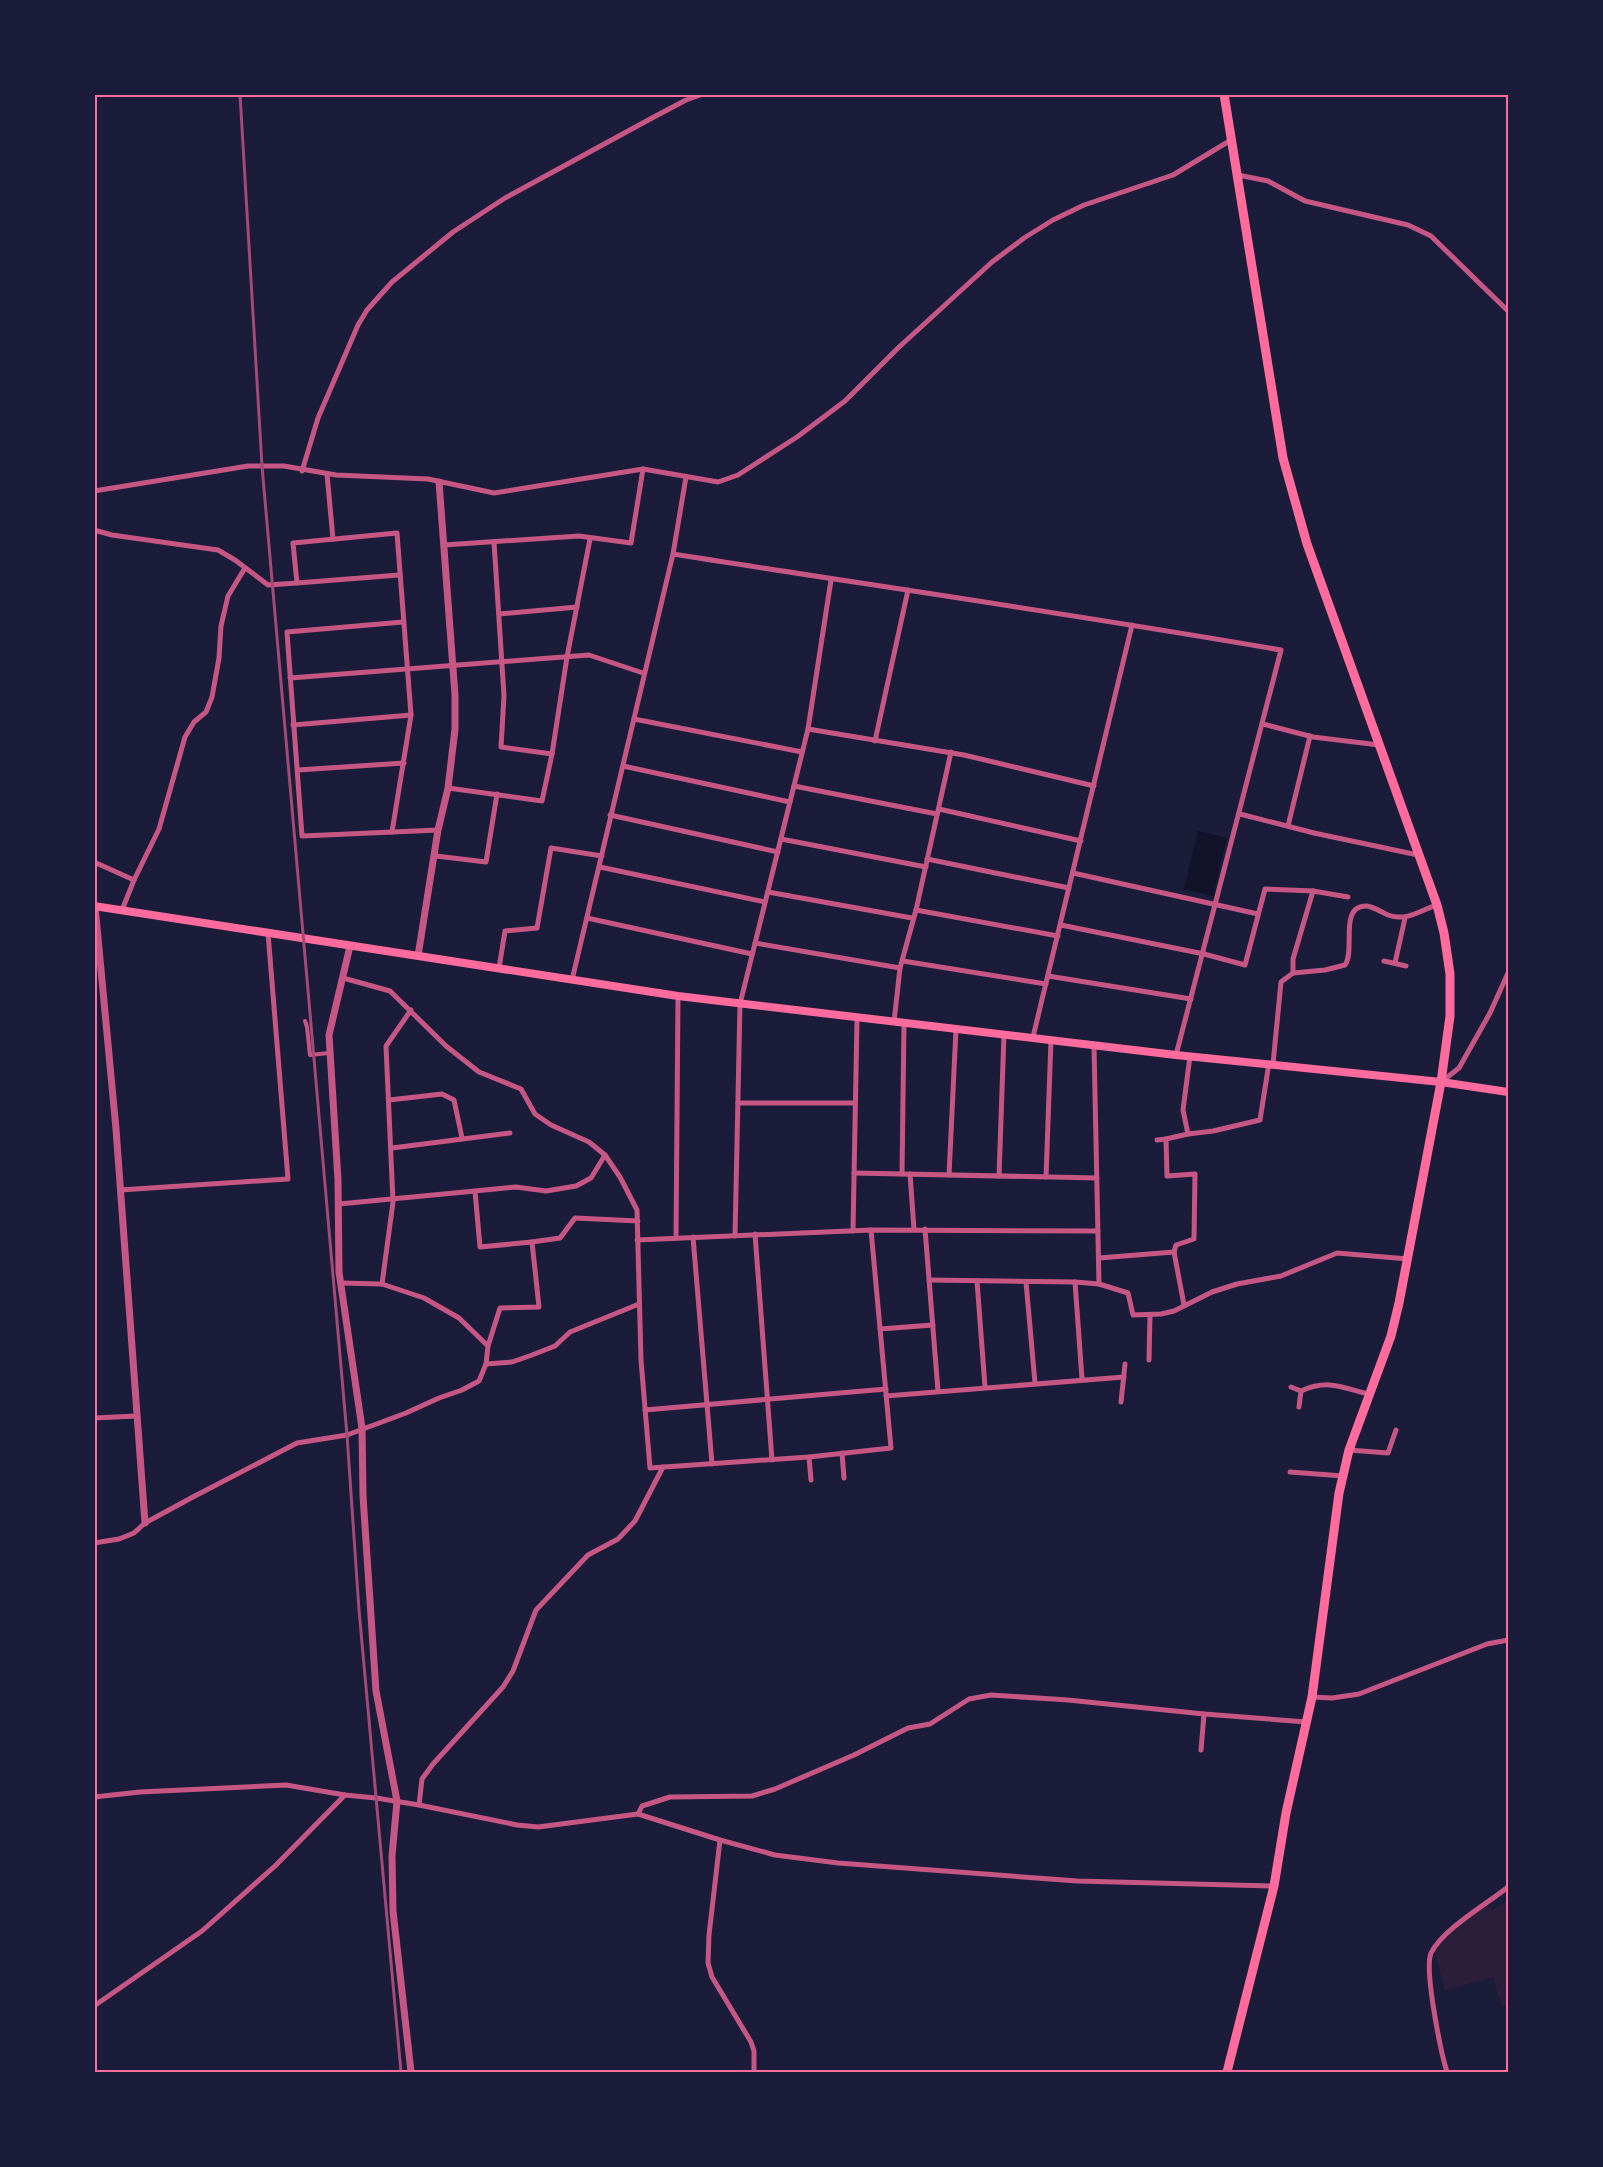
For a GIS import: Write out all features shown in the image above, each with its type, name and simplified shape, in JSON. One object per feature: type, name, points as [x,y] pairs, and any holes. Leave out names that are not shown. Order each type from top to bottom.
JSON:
[{"type":"highway","points":[[1224,94],[1283,458],[1307,544],[1437,905],[1450,974],[1450,1016],[1441,1082],[1408,1259],[1391,1336],[1368,1394],[1349,1450],[1343,1476],[1312,1697],[1286,1813],[1274,1886],[1227,2073]]},
{"type":"main road","points":[[95,906],[678,996],[1094,1046],[1441,1082],[1509,1092]]},
{"type":"street","points":[[302,471],[318,418],[358,325],[373,302],[393,282],[453,232],[506,198],[641,123],[703,94]]},
{"type":"street","points":[[94,491],[248,466],[284,466],[327,474],[428,479],[494,492],[643,469],[718,482],[738,475],[797,437],[845,401],[898,348],[992,261],[1034,232],[1084,205],[1173,175],[1232,140]]},
{"type":"street","points":[[1238,175],[1268,181],[1305,201],[1408,225],[1431,236],[1509,311]]},
{"type":"street","points":[[444,545],[579,536],[631,543],[643,469]]},
{"type":"street","points":[[327,474],[333,539]]},
{"type":"street","points":[[572,980],[673,554],[686,477]]},
{"type":"street","points":[[418,956],[436,856],[438,830],[448,788],[455,729],[453,666],[439,482]]},
{"type":"street","points":[[94,530],[122,537],[218,550],[268,585],[399,575]]},
{"type":"street","points":[[297,583],[293,543],[398,533],[399,575],[411,715],[392,832]]},
{"type":"street","points":[[448,788],[542,801],[590,539]]},
{"type":"street","points":[[494,542],[504,696],[501,747],[552,754]]},
{"type":"street","points":[[673,554],[1281,650],[1176,1055]]},
{"type":"street","points":[[122,910],[159,829],[185,737],[194,722],[206,712],[212,697],[219,658],[221,626],[228,596],[245,568]]},
{"type":"street","points":[[735,1236],[740,1004],[808,729],[831,580]]},
{"type":"street","points":[[876,741],[908,590]]},
{"type":"street","points":[[499,614],[577,607]]},
{"type":"street","points":[[403,622],[287,632],[302,836],[438,830]]},
{"type":"street","points":[[1033,1037],[1132,625]]},
{"type":"street","points":[[290,678],[589,655],[644,673]]},
{"type":"street","points":[[293,725],[411,715]]},
{"type":"street","points":[[634,719],[802,752]]},
{"type":"street","points":[[1263,724],[1310,736],[1380,745]]},
{"type":"street","points":[[808,729],[951,752],[1094,786]]},
{"type":"street","points":[[1288,826],[1310,736]]},
{"type":"street","points":[[894,1022],[900,968],[926,867],[951,752]]},
{"type":"street","points":[[298,770],[404,763]]},
{"type":"street","points":[[623,766],[790,802]]},
{"type":"street","points":[[794,786],[938,811],[1081,841]]},
{"type":"street","points":[[436,856],[486,862],[497,794]]},
{"type":"street","points":[[1240,814],[1418,855]]},
{"type":"street","points":[[610,815],[778,852]]},
{"type":"street","points":[[781,839],[926,867]]},
{"type":"street","points":[[499,968],[505,931],[537,928],[551,848],[602,856]]},
{"type":"street","points":[[927,859],[1069,888]]},
{"type":"street","points":[[94,862],[134,880]]},
{"type":"street","points":[[600,867],[765,902]]},
{"type":"street","points":[[1073,873],[1258,914]]},
{"type":"street","points":[[1060,925],[1204,954],[1245,965],[1265,889],[1313,891],[1348,897]]},
{"type":"street","points":[[1293,973],[1293,959],[1313,891]]},
{"type":"street","points":[[768,892],[912,918]]},
{"type":"street","points":[[1157,1140],[1214,1131],[1260,1120],[1271,1064],[1281,982],[1293,973],[1325,970],[1345,965],[1350,959],[1349,920],[1353,911],[1360,906],[1370,906],[1389,916],[1405,918],[1437,905]]},
{"type":"street","points":[[95,906],[120,1190],[145,1523]]},
{"type":"street","points":[[915,910],[1058,936]]},
{"type":"street","points":[[587,918],[752,954]]},
{"type":"street","points":[[1395,963],[1405,918]]},
{"type":"street","points":[[120,1190],[288,1179],[268,933]]},
{"type":"street","points":[[755,943],[900,968]]},
{"type":"street","points":[[350,946],[329,1035],[339,1204],[341,1283],[362,1428],[363,1496],[376,1690],[397,1801],[392,1856],[393,1911],[411,2073]]},
{"type":"street","points":[[903,961],[1046,984]]},
{"type":"street","points":[[1384,961],[1406,966]]},
{"type":"street","points":[[1441,1082],[1459,1068],[1490,1013],[1509,973]]},
{"type":"street","points":[[1048,976],[1191,999]]},
{"type":"street","points":[[343,978],[390,991],[446,1046],[478,1072],[521,1089],[535,1114],[551,1125],[589,1142],[605,1155],[637,1210],[639,1304],[650,1468],[809,1457],[891,1448],[871,1230]]},
{"type":"street","points":[[676,1238],[678,996]]},
{"type":"street","points":[[382,1284],[392,1198],[392,1148],[386,1046],[411,1010]]},
{"type":"street","points":[[853,1231],[857,1018]]},
{"type":"street","points":[[304,1021],[307,1027],[310,1054],[330,1053]]},
{"type":"street","points":[[902,1174],[904,1023]]},
{"type":"street","points":[[949,1175],[956,1029]]},
{"type":"street","points":[[999,1176],[1004,1034]]},
{"type":"street","points":[[1046,1177],[1051,1040]]},
{"type":"street","points":[[1094,1046],[1099,1284]]},
{"type":"street","points":[[1188,1134],[1183,1110],[1190,1056]]},
{"type":"street","points":[[389,1100],[442,1094],[454,1100],[462,1138]]},
{"type":"street","points":[[738,1103],[855,1103]]},
{"type":"street","points":[[392,1148],[510,1133]]},
{"type":"street","points":[[1166,1139],[1167,1176],[1195,1174],[1194,1239],[1176,1245],[1174,1252],[1184,1305]]},
{"type":"street","points":[[339,1204],[516,1187],[546,1191],[576,1186],[591,1178],[605,1155]]},
{"type":"street","points":[[854,1173],[1097,1178]]},
{"type":"street","points":[[910,1174],[914,1229]]},
{"type":"street","points":[[475,1191],[480,1247],[560,1238],[575,1218],[638,1221]]},
{"type":"street","points":[[638,1240],[914,1229],[1098,1231]]},
{"type":"street","points":[[925,1229],[938,1391]]},
{"type":"street","points":[[755,1234],[772,1460]]},
{"type":"street","points":[[693,1237],[712,1464]]},
{"type":"street","points":[[94,1543],[119,1539],[134,1533],[145,1523],[297,1443],[346,1435],[406,1413],[479,1381],[486,1364],[488,1346],[500,1308],[539,1307],[532,1242]]},
{"type":"street","points":[[1099,1258],[1174,1252]]},
{"type":"street","points":[[929,1280],[1099,1284],[1128,1293],[1133,1315],[1150,1315],[1174,1311],[1212,1292],[1237,1284],[1281,1276],[1337,1253],[1408,1259]]},
{"type":"street","points":[[977,1281],[985,1387]]},
{"type":"street","points":[[1026,1282],[1035,1383]]},
{"type":"street","points":[[1075,1282],[1082,1379]]},
{"type":"street","points":[[341,1283],[382,1284],[424,1298],[459,1318],[488,1346]]},
{"type":"street","points":[[486,1364],[512,1362],[555,1346],[570,1332],[639,1304]]},
{"type":"street","points":[[1149,1360],[1150,1315]]},
{"type":"street","points":[[880,1329],[933,1324]]},
{"type":"street","points":[[1121,1402],[1125,1365]]},
{"type":"street","points":[[886,1396],[1124,1377]]},
{"type":"street","points":[[1291,1387],[1301,1391],[1317,1384],[1329,1384],[1368,1394]]},
{"type":"street","points":[[645,1410],[886,1389]]},
{"type":"street","points":[[1299,1407],[1301,1391]]},
{"type":"street","points":[[94,1418],[136,1416]]},
{"type":"street","points":[[1349,1450],[1388,1453],[1396,1430]]},
{"type":"street","points":[[842,1453],[844,1478]]},
{"type":"street","points":[[809,1457],[811,1480]]},
{"type":"street","points":[[419,1805],[422,1779],[503,1687],[513,1671],[536,1610],[588,1555],[618,1539],[635,1521],[663,1467]]},
{"type":"street","points":[[1290,1472],[1343,1476]]},
{"type":"street","points":[[1312,1697],[1332,1698],[1359,1694],[1487,1644],[1509,1640]]},
{"type":"street","points":[[638,1814],[642,1806],[670,1797],[752,1796],[775,1789],[854,1755],[908,1728],[930,1724],[969,1699],[991,1695],[1306,1722]]},
{"type":"street","points":[[1201,1750],[1204,1714]]},
{"type":"street","points":[[94,1797],[237,1786],[286,1785],[397,1801],[517,1825],[538,1827],[638,1814],[774,1855],[838,1863],[1077,1881],[1274,1886]]},
{"type":"street","points":[[94,2006],[202,1932],[275,1866],[345,1795]]},
{"type":"street","points":[[720,1840],[708,1963],[712,1977],[751,2042],[754,2051],[754,2073]]},
{"type":"street","points":[[1447,2073],[1429,1974],[1432,1953],[1449,1934],[1509,1887]]},
{"type":"shaded area","points":[[1198,831],[1227,838],[1213,896],[1184,889]]},
{"type":"shaded area","points":[[1508,1900],[1508,2005],[1502,2007],[1493,1977],[1445,1990],[1433,1945],[1451,1925],[1488,1906],[1493,1910]]},
{"type":"railway","points":[[240,94],[262,466],[347,1435],[359,1610],[401,2072]]}]
